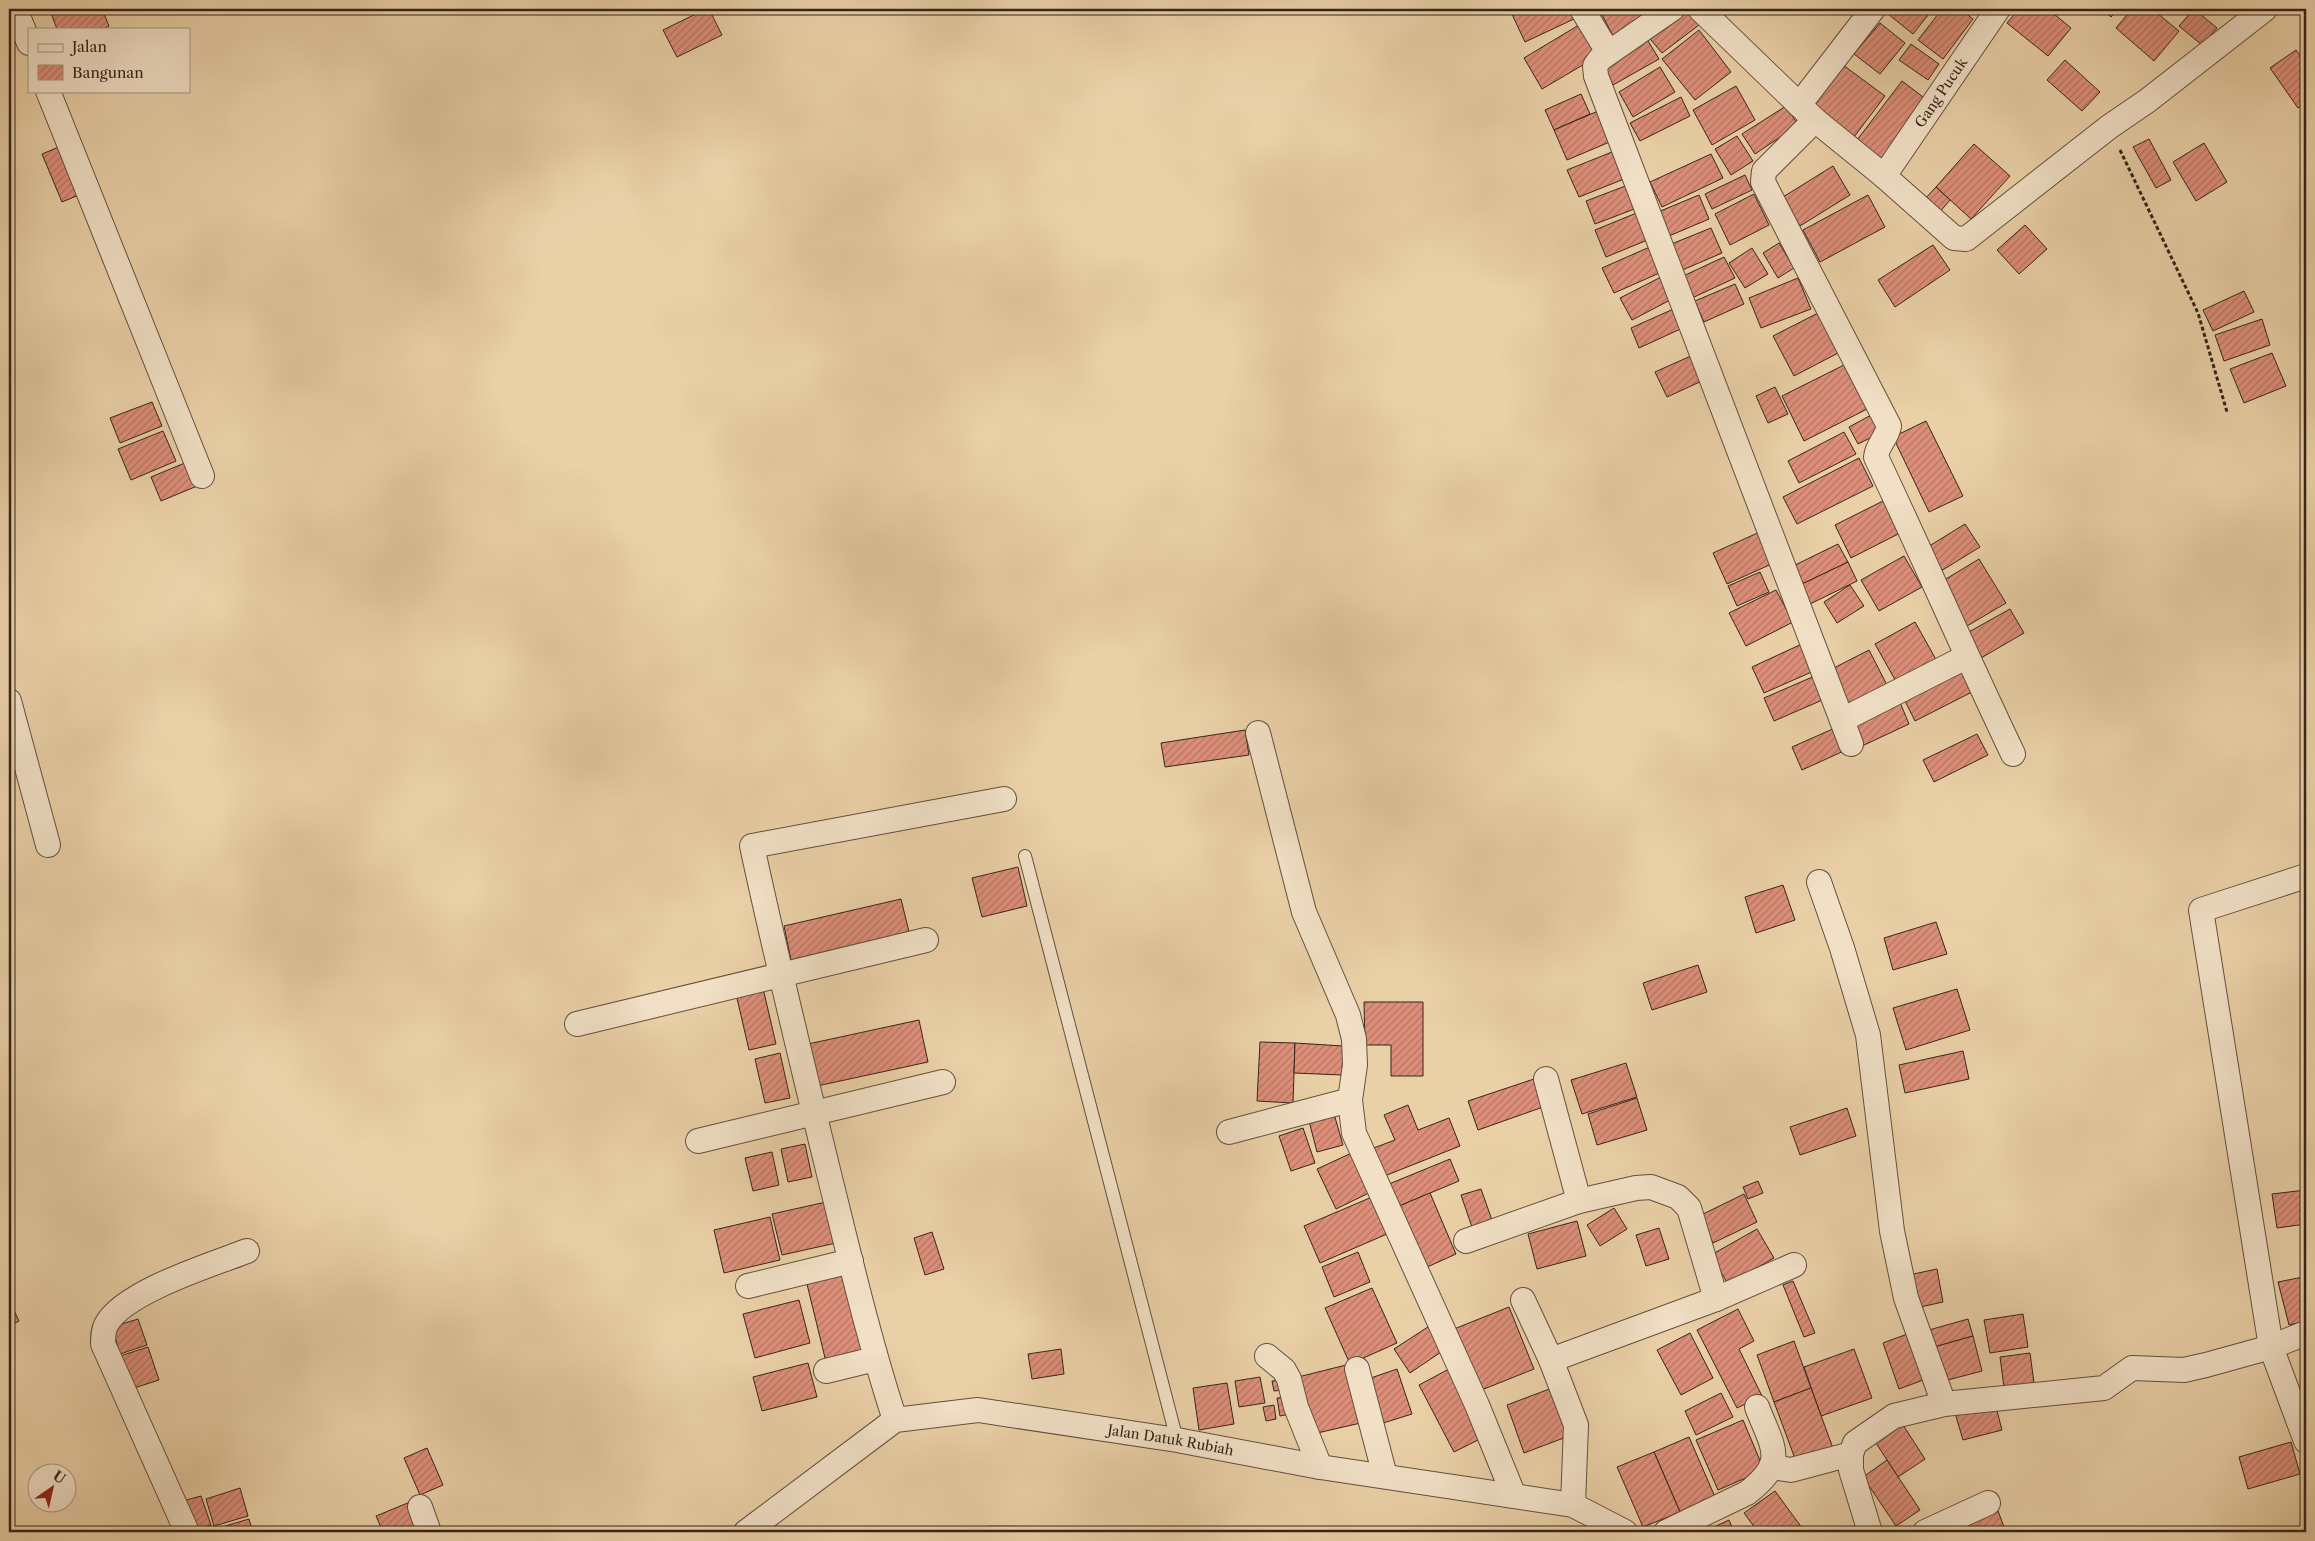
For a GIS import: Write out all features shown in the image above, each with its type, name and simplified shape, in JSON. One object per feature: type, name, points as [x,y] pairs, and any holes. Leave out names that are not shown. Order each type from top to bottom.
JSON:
[{"type":"street","points":[[15,9],[28,42]]},
{"type":"street","points":[[1582,9],[1608,52]]},
{"type":"street","points":[[1672,9],[1608,52],[1595,66],[1596,76],[1851,744]]},
{"type":"street","points":[[1700,9],[1807,113],[1884,176],[1954,238],[1966,239],[2109,127],[2146,101],[2265,9]]},
{"type":"street","points":[[1873,9],[1807,113],[1764,172],[1763,182],[1889,426],[1888,432],[1877,449],[1876,457],[1939,591],[1966,657],[2013,754]]},
{"type":"street","name":"Gang Pucuk","points":[[1884,176],[1998,9]]},
{"type":"street","points":[[48,92],[202,476]]},
{"type":"street","points":[[1842,720],[1966,657]]},
{"type":"street","points":[[9,701],[48,846]]},
{"type":"street","points":[[1258,733],[1304,912],[1350,1023],[1354,1039],[1355,1065],[1350,1100],[1354,1133],[1477,1404],[1514,1496]]},
{"type":"street","points":[[746,1532],[895,1420],[875,1359],[780,975],[752,846],[1004,800]]},
{"type":"street","points":[[2306,876],[2201,910],[2271,1347],[2306,1441]]},
{"type":"street","points":[[1819,882],[1842,948],[1868,1035],[1892,1231],[1906,1298],[1944,1404]]},
{"type":"street","points":[[577,1024],[926,940]]},
{"type":"street","points":[[1546,1079],[1579,1201]]},
{"type":"street","points":[[698,1141],[943,1082]]},
{"type":"street","points":[[1229,1132],[1350,1100]]},
{"type":"street","points":[[1466,1241],[1579,1201],[1636,1188],[1651,1187],[1678,1197],[1689,1208],[1716,1299]]},
{"type":"street","points":[[187,1532],[104,1344],[103,1334],[106,1324],[124,1305],[171,1280],[247,1251]]},
{"type":"street","points":[[748,1286],[851,1261]]},
{"type":"street","points":[[1551,1360],[1716,1299],[1794,1265]]},
{"type":"street","points":[[1522,1300],[1551,1360],[1576,1425],[1573,1505]]},
{"type":"street","points":[[1870,1532],[1851,1470],[1850,1454],[1855,1443],[1894,1416],[1944,1404],[2104,1388],[2132,1368],[2184,1370],[2271,1347],[2306,1333]]},
{"type":"street","points":[[1267,1356],[1284,1370],[1289,1379],[1296,1407],[1320,1467]]},
{"type":"street","points":[[826,1371],[875,1359]]},
{"type":"street","points":[[1356,1369],[1385,1476]]},
{"type":"street","points":[[1666,1532],[1747,1492],[1758,1484],[1772,1467],[1775,1455],[1757,1407]]},
{"type":"street","name":"Jalan Datuk Rubiah","points":[[895,1420],[978,1410],[1177,1440],[1320,1467],[1573,1505],[1624,1532]]},
{"type":"street","points":[[1772,1467],[1791,1470],[1850,1454]]},
{"type":"street","points":[[1925,1532],[1988,1503]]},
{"type":"street","points":[[420,1507],[430,1532]]},
{"type":"lane","points":[[1025,856],[1177,1440]]},
{"type":"path","points":[[2109,127],[2198,313],[2226,412]]},
{"type":"shaded area","points":[[988,1526],[1177,1528],[1203,1532],[972,1532]]},
{"type":"building","points":[[61,9],[102,9],[109,26],[105,28],[57,28],[51,13]]},
{"type":"building","points":[[709,9],[722,35],[677,57],[663,30]]},
{"type":"building","points":[[1572,9],[1576,18],[1525,42],[1510,10]]},
{"type":"building","points":[[1599,9],[1656,9],[1613,36]]},
{"type":"building","points":[[1679,9],[1687,9],[1699,25],[1662,53],[1646,34]]},
{"type":"building","points":[[1892,9],[1933,9],[1913,34],[1888,14]]},
{"type":"building","points":[[1942,9],[1960,9],[1973,19],[1943,59],[1918,40]]},
{"type":"building","points":[[2019,9],[2048,9],[2071,28],[2048,56],[2007,23]]},
{"type":"building","points":[[2102,9],[2118,9],[2111,17]]},
{"type":"building","points":[[2132,9],[2152,9],[2179,31],[2154,61],[2116,28]]},
{"type":"building","points":[[2194,9],[2217,28],[2202,45],[2179,26]]},
{"type":"building","points":[[1880,23],[1905,43],[1880,74],[1854,54]]},
{"type":"building","points":[[1579,25],[1598,56],[1542,89],[1524,58]]},
{"type":"building","points":[[1699,30],[1731,72],[1695,100],[1662,59]]},
{"type":"building","points":[[1645,36],[1659,59],[1613,85],[1600,62]]},
{"type":"building","points":[[1911,44],[1939,64],[1928,80],[1899,60]]},
{"type":"building","points":[[2296,50],[2306,64],[2306,102],[2298,108],[2270,68]]},
{"type":"building","points":[[2065,60],[2100,92],[2082,111],[2047,80]]},
{"type":"building","points":[[1839,62],[1885,96],[1854,137],[1809,103]]},
{"type":"building","points":[[1660,67],[1675,92],[1633,117],[1619,92]]},
{"type":"building","points":[[1902,81],[1927,100],[1879,163],[1854,144]]},
{"type":"building","points":[[1736,86],[1755,120],[1712,145],[1693,110]]},
{"type":"building","points":[[1581,94],[1590,114],[1554,130],[1545,110]]},
{"type":"building","points":[[1681,97],[1690,116],[1640,141],[1630,123]]},
{"type":"building","points":[[1786,106],[1798,125],[1755,154],[1742,134]]},
{"type":"building","points":[[1598,111],[1612,141],[1567,160],[1554,130]]},
{"type":"building","points":[[1737,136],[1753,161],[1731,175],[1715,149]]},
{"type":"building","points":[[2149,139],[2171,180],[2156,188],[2133,147]]},
{"type":"building","points":[[2204,143],[2227,182],[2196,201],[2173,162]]},
{"type":"building","points":[[66,144],[86,192],[62,202],[42,154]]},
{"type":"building","points":[[1974,144],[2010,176],[1971,219],[1936,187]]},
{"type":"building","points":[[1617,150],[1629,177],[1579,197],[1567,170]]},
{"type":"building","points":[[1711,154],[1723,178],[1662,207],[1650,182]]},
{"type":"building","points":[[1833,166],[1850,195],[1800,226],[1783,197]]},
{"type":"building","points":[[1745,175],[1752,190],[1712,209],[1705,194]]},
{"type":"building","points":[[1628,185],[1637,208],[1595,224],[1586,201]]},
{"type":"building","points":[[1936,187],[1950,200],[1938,214],[1924,200]]},
{"type":"building","points":[[1754,194],[1769,225],[1730,245],[1715,214]]},
{"type":"building","points":[[1699,195],[1709,219],[1669,236],[1658,212]]},
{"type":"building","points":[[1868,195],[1885,227],[1820,262],[1803,230]]},
{"type":"building","points":[[1639,212],[1650,239],[1606,257],[1595,230]]},
{"type":"building","points":[[2025,225],[2047,249],[2019,274],[1997,250]]},
{"type":"building","points":[[1711,228],[1722,253],[1680,271],[1669,245]]},
{"type":"building","points":[[1779,243],[1794,268],[1778,278],[1763,253]]},
{"type":"building","points":[[1933,245],[1950,270],[1895,307],[1878,280]]},
{"type":"building","points":[[1652,246],[1664,271],[1614,293],[1602,268]]},
{"type":"building","points":[[1752,248],[1768,274],[1745,288],[1729,263]]},
{"type":"building","points":[[1724,257],[1735,278],[1692,298],[1681,277]]},
{"type":"building","points":[[1663,276],[1674,298],[1632,320],[1620,298]]},
{"type":"building","points":[[1798,278],[1811,309],[1761,328],[1749,298]]},
{"type":"building","points":[[1735,284],[1744,304],[1704,322],[1695,301]]},
{"type":"building","points":[[2244,291],[2254,312],[2213,331],[2203,310]]},
{"type":"building","points":[[1678,307],[1687,326],[1639,348],[1631,328]]},
{"type":"building","points":[[1822,311],[1842,351],[1794,376],[1773,336]]},
{"type":"building","points":[[2262,319],[2270,345],[2224,361],[2215,335]]},
{"type":"building","points":[[2272,353],[2286,386],[2244,403],[2230,369]]},
{"type":"building","points":[[1693,355],[1704,380],[1667,397],[1655,372]]},
{"type":"building","points":[[1850,362],[1873,406],[1804,441],[1782,396]]},
{"type":"building","points":[[1775,387],[1788,414],[1768,423],[1756,396]]},
{"type":"building","points":[[152,402],[162,426],[120,443],[110,418]]},
{"type":"building","points":[[1875,413],[1884,431],[1858,444],[1849,427]]},
{"type":"building","points":[[1926,421],[1963,496],[1929,512],[1893,437]]},
{"type":"building","points":[[163,431],[176,461],[131,480],[118,449]]},
{"type":"building","points":[[1844,432],[1856,454],[1799,483],[1788,461]]},
{"type":"building","points":[[1859,458],[1873,486],[1797,524],[1783,497]]},
{"type":"building","points":[[192,460],[202,484],[161,501],[151,477]]},
{"type":"building","points":[[1885,500],[1902,532],[1851,558],[1835,525]]},
{"type":"building","points":[[1965,524],[1980,547],[1941,571],[1926,548]]},
{"type":"building","points":[[1762,531],[1776,562],[1727,584],[1713,553]]},
{"type":"building","points":[[1838,544],[1848,562],[1798,586],[1789,568]]},
{"type":"building","points":[[1904,556],[1922,587],[1879,611],[1861,580]]},
{"type":"building","points":[[1979,559],[2006,603],[1967,626],[1941,582]]},
{"type":"building","points":[[1848,562],[1857,581],[1808,605],[1798,586]]},
{"type":"building","points":[[1760,572],[1769,592],[1737,606],[1728,586]]},
{"type":"building","points":[[1850,585],[1864,606],[1837,623],[1824,602]]},
{"type":"building","points":[[1776,590],[1793,622],[1746,646],[1729,613]]},
{"type":"building","points":[[2010,609],[2024,633],[1981,658],[1967,633]]},
{"type":"building","points":[[1915,622],[1938,663],[1898,685],[1875,644]]},
{"type":"building","points":[[1804,643],[1816,670],[1764,693],[1752,667]]},
{"type":"building","points":[[1869,650],[1889,689],[1849,708],[1830,670]]},
{"type":"building","points":[[1959,668],[1972,692],[1915,721],[1903,697]]},
{"type":"building","points":[[1817,675],[1827,698],[1774,721],[1764,698]]},
{"type":"building","points":[[1899,700],[1909,724],[1862,746],[1851,722]]},
{"type":"building","points":[[1835,728],[1846,750],[1802,770],[1792,747]]},
{"type":"building","points":[[1245,730],[1249,755],[1165,767],[1161,743]]},
{"type":"building","points":[[1977,734],[1988,755],[1934,782],[1923,760]]},
{"type":"building","points":[[1018,867],[1027,906],[982,917],[972,878]]},
{"type":"building","points":[[1783,885],[1795,920],[1756,933],[1745,897]]},
{"type":"building","points":[[901,899],[909,932],[791,960],[784,926]]},
{"type":"building","points":[[1936,922],[1947,954],[1893,970],[1884,938]]},
{"type":"building","points":[[1698,965],[1707,992],[1652,1010],[1643,983]]},
{"type":"building","points":[[763,988],[776,1044],[749,1050],[736,994]]},
{"type":"building","points":[[1957,989],[1970,1030],[1906,1050],[1893,1008]]},
{"type":"building","points":[[1364,1002],[1423,1002],[1423,1076],[1391,1076],[1391,1045],[1365,1045]]},
{"type":"building","points":[[919,1020],[928,1062],[817,1086],[808,1044]]},
{"type":"building","points":[[1260,1042],[1295,1043],[1293,1103],[1257,1101]]},
{"type":"building","points":[[1295,1043],[1343,1046],[1342,1075],[1294,1073]]},
{"type":"building","points":[[1963,1051],[1969,1079],[1905,1093],[1899,1065]]},
{"type":"building","points":[[780,1053],[790,1098],[765,1103],[755,1059]]},
{"type":"building","points":[[1626,1063],[1637,1097],[1582,1114],[1571,1080]]},
{"type":"building","points":[[1537,1078],[1546,1106],[1478,1130],[1468,1101]]},
{"type":"building","points":[[1637,1098],[1647,1130],[1597,1145],[1588,1114]]},
{"type":"building","points":[[1408,1105],[1418,1130],[1449,1118],[1460,1146],[1382,1177],[1371,1149],[1395,1140],[1384,1115]]},
{"type":"building","points":[[1847,1108],[1856,1136],[1800,1155],[1790,1127]]},
{"type":"building","points":[[1334,1114],[1343,1145],[1317,1152],[1309,1121]]},
{"type":"building","points":[[1303,1128],[1315,1163],[1291,1171],[1279,1136]]},
{"type":"building","points":[[805,1144],[812,1177],[788,1182],[781,1149]]},
{"type":"building","points":[[1358,1150],[1377,1189],[1336,1209],[1317,1169]]},
{"type":"building","points":[[772,1152],[779,1185],[753,1191],[745,1158]]},
{"type":"building","points":[[1450,1159],[1459,1181],[1399,1206],[1389,1184]]},
{"type":"building","points":[[1758,1181],[1763,1193],[1748,1199],[1743,1187]]},
{"type":"building","points":[[1481,1189],[1493,1223],[1473,1230],[1461,1195]]},
{"type":"building","points":[[2306,1190],[2306,1224],[2277,1228],[2272,1194]]},
{"type":"building","points":[[1430,1193],[1456,1254],[1425,1268],[1399,1206]]},
{"type":"building","points":[[1744,1194],[1757,1222],[1713,1243],[1699,1216]]},
{"type":"building","points":[[1372,1197],[1387,1234],[1320,1263],[1304,1226]]},
{"type":"building","points":[[826,1202],[836,1243],[782,1255],[772,1214]]},
{"type":"building","points":[[1614,1208],[1627,1229],[1600,1246],[1587,1225]]},
{"type":"building","points":[[770,1217],[780,1260],[724,1273],[714,1230]]},
{"type":"building","points":[[1577,1221],[1586,1256],[1537,1269],[1528,1234]]},
{"type":"building","points":[[1659,1228],[1669,1259],[1646,1266],[1636,1235]]},
{"type":"building","points":[[1757,1229],[1774,1258],[1728,1284],[1711,1255]]},
{"type":"building","points":[[932,1232],[944,1269],[925,1275],[914,1238]]},
{"type":"building","points":[[1358,1252],[1370,1282],[1334,1297],[1322,1267]]},
{"type":"building","points":[[1937,1269],[1943,1302],[1911,1309],[1904,1276]]},
{"type":"building","points":[[844,1271],[864,1353],[826,1362],[806,1280]]},
{"type":"building","points":[[2303,1277],[2306,1291],[2306,1321],[2289,1325],[2278,1282]]},
{"type":"building","points":[[1793,1281],[1815,1333],[1804,1337],[1783,1285]]},
{"type":"building","points":[[1372,1288],[1397,1343],[1350,1364],[1325,1308]]},
{"type":"building","points":[[9,1300],[19,1321],[9,1326]]},
{"type":"building","points":[[799,1300],[810,1343],[755,1358],[743,1314]]},
{"type":"building","points":[[1509,1307],[1534,1369],[1479,1391],[1454,1329]]},
{"type":"building","points":[[1738,1309],[1754,1341],[1739,1349],[1762,1396],[1737,1408],[1697,1330]]},
{"type":"building","points":[[2023,1314],[2028,1347],[1990,1353],[1984,1320]]},
{"type":"building","points":[[138,1319],[147,1345],[120,1354],[112,1327]]},
{"type":"building","points":[[1968,1319],[1973,1336],[1934,1347],[1929,1330]]},
{"type":"building","points":[[1431,1325],[1447,1348],[1410,1373],[1394,1349]]},
{"type":"building","points":[[1690,1333],[1713,1378],[1681,1395],[1657,1350]]},
{"type":"building","points":[[1910,1333],[1926,1379],[1899,1389],[1883,1343]]},
{"type":"building","points":[[1973,1336],[1982,1371],[1944,1381],[1934,1347]]},
{"type":"building","points":[[1794,1341],[1811,1388],[1774,1402],[1757,1355]]},
{"type":"building","points":[[148,1347],[159,1380],[131,1389],[120,1356]]},
{"type":"building","points":[[1061,1349],[1064,1374],[1032,1379],[1028,1354]]},
{"type":"building","points":[[1854,1349],[1872,1398],[1821,1416],[1804,1367]]},
{"type":"building","points":[[2030,1353],[2034,1383],[2004,1387],[2000,1357]]},
{"type":"building","points":[[808,1363],[817,1397],[762,1411],[753,1377]]},
{"type":"building","points":[[1350,1364],[1365,1422],[1313,1434],[1298,1377]]},
{"type":"building","points":[[1397,1369],[1412,1414],[1380,1424],[1365,1380]]},
{"type":"building","points":[[1449,1369],[1484,1437],[1454,1452],[1419,1385]]},
{"type":"building","points":[[1260,1377],[1265,1403],[1239,1407],[1235,1381]]},
{"type":"building","points":[[1283,1380],[1284,1390],[1274,1391],[1272,1381]]},
{"type":"building","points":[[1227,1383],[1234,1424],[1199,1430],[1193,1388]]},
{"type":"building","points":[[1552,1388],[1569,1436],[1524,1453],[1507,1405]]},
{"type":"building","points":[[1811,1388],[1834,1451],[1797,1464],[1774,1402]]},
{"type":"building","points":[[1721,1393],[1733,1417],[1696,1435],[1685,1411]]},
{"type":"building","points":[[1287,1397],[1290,1414],[1280,1416],[1277,1398]]},
{"type":"building","points":[[1995,1403],[2002,1430],[1963,1440],[1955,1413]]},
{"type":"building","points":[[1274,1405],[1276,1419],[1266,1421],[1263,1407]]},
{"type":"building","points":[[1743,1420],[1764,1470],[1718,1490],[1696,1440]]},
{"type":"building","points":[[1903,1425],[1925,1459],[1898,1477],[1876,1443]]},
{"type":"building","points":[[1689,1437],[1715,1497],[1680,1512],[1654,1452]]},
{"type":"building","points":[[2291,1442],[2300,1474],[2248,1489],[2239,1457]]},
{"type":"building","points":[[427,1448],[443,1485],[420,1495],[404,1458]]},
{"type":"building","points":[[1654,1452],[1680,1512],[1643,1527],[1617,1467]]},
{"type":"building","points":[[1887,1460],[1920,1510],[1896,1526],[1863,1477]]},
{"type":"building","points":[[240,1488],[248,1516],[214,1526],[206,1499]]},
{"type":"building","points":[[1775,1491],[1805,1532],[1758,1532],[1744,1513]]},
{"type":"building","points":[[201,1496],[211,1525],[189,1532],[179,1502]]},
{"type":"building","points":[[410,1502],[420,1526],[406,1532],[383,1532],[376,1516]]},
{"type":"building","points":[[1998,1511],[2006,1532],[1960,1532],[1958,1526]]},
{"type":"building","points":[[249,1519],[253,1532],[212,1532],[212,1530]]},
{"type":"building","points":[[1729,1520],[1734,1532],[1703,1532]]}]
